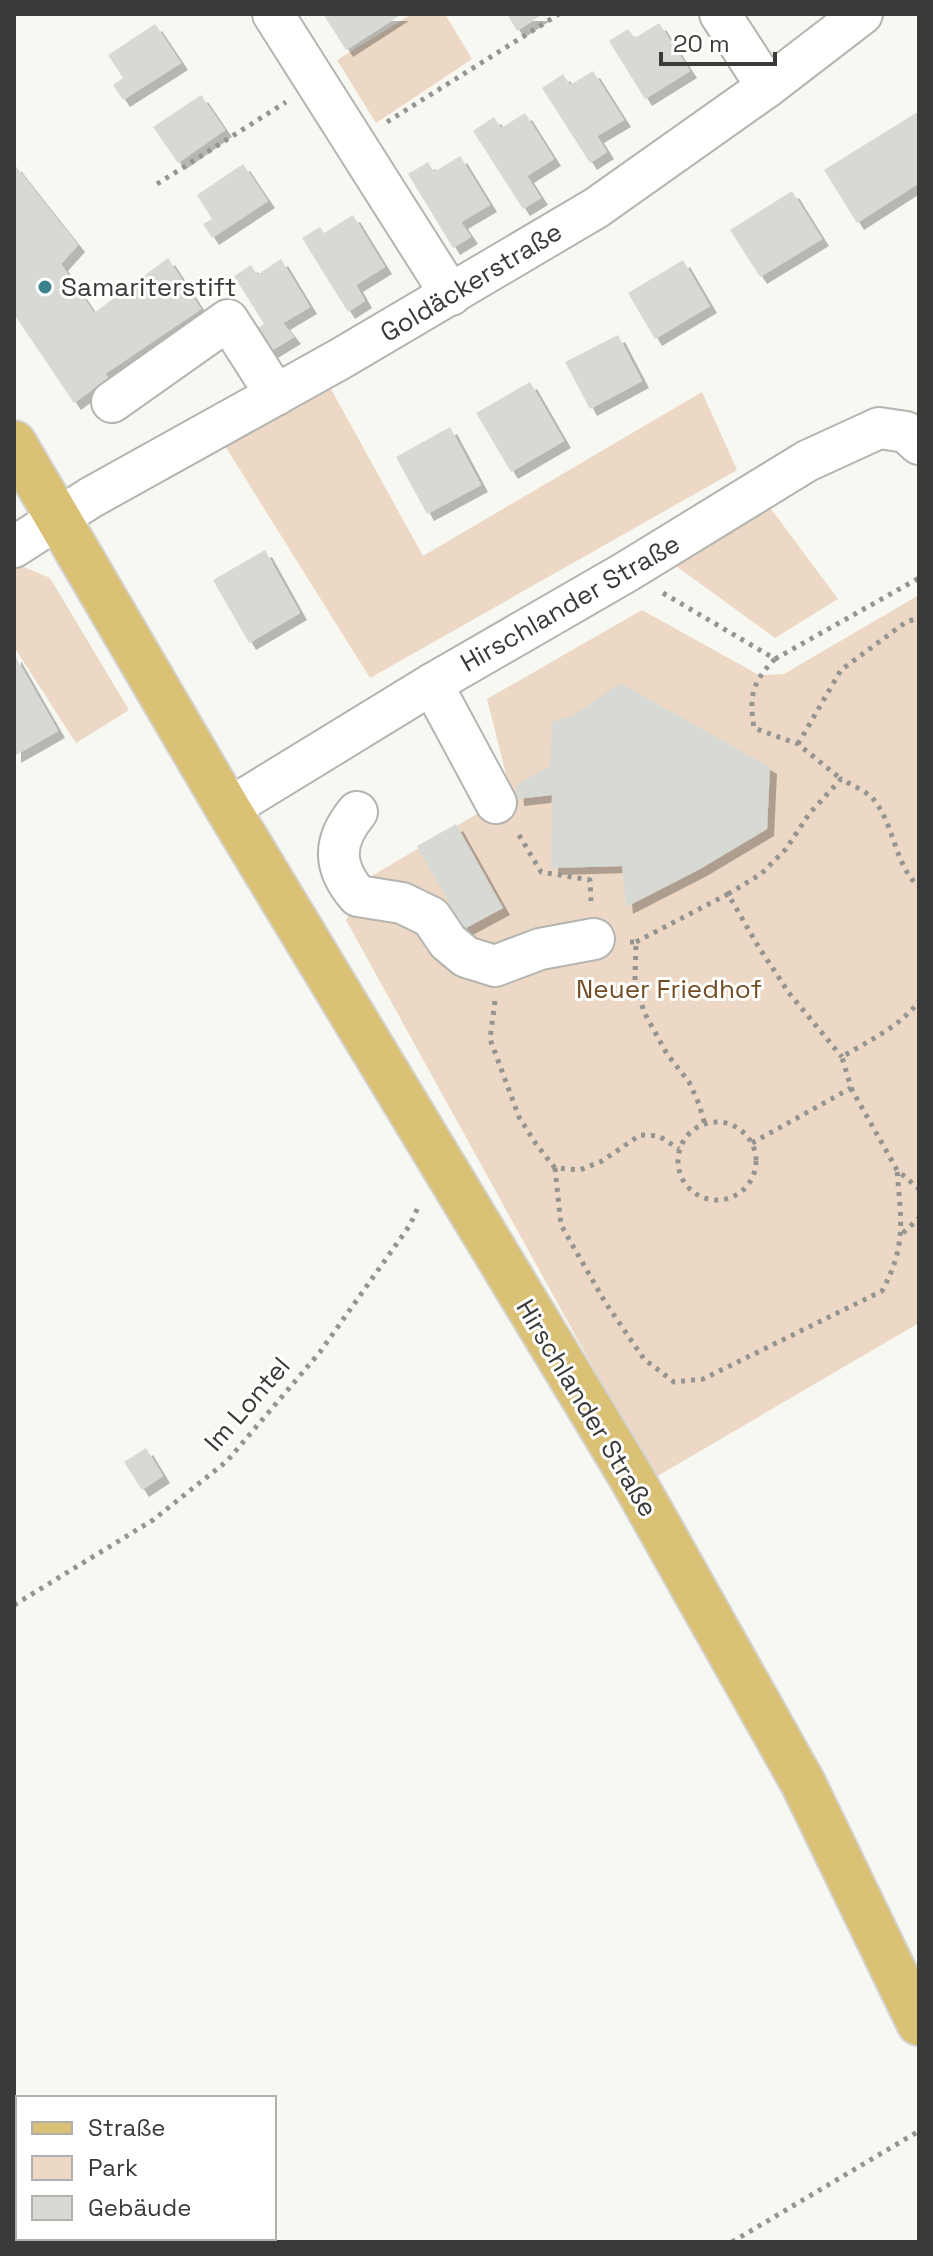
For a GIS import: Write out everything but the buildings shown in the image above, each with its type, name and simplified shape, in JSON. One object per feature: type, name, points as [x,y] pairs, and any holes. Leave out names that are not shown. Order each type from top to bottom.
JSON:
[{"type":"main road","name":"Hirschlander Straße","points":[[14,443],[228,809],[630,1475],[803,1783],[919,2023]]},
{"type":"street","points":[[273,14],[451,295]]},
{"type":"street","points":[[720,14],[767,87]]},
{"type":"street","name":"Goldäckerstraße","points":[[14,547],[59,518],[451,295],[596,208],[767,87],[862,14]]},
{"type":"street","points":[[112,402],[228,320],[276,395]]},
{"type":"street","name":"Hirschlander Straße","points":[[228,809],[432,684],[810,466],[878,416],[906,432],[919,444]]},
{"type":"street","points":[[432,684],[496,803]]},
{"type":"street","points":[[357,812],[343,829],[337,850],[340,867],[358,896],[402,903],[431,917],[448,942],[466,957],[495,966],[561,943],[594,939]]},
{"type":"path","points":[[354,142],[559,14]]},
{"type":"path","points":[[157,184],[317,83]]},
{"type":"path","points":[[626,572],[775,659]]},
{"type":"path","points":[[919,578],[775,659],[759,675],[750,704],[754,728],[798,744],[841,779],[873,799],[889,827],[902,863],[919,887]]},
{"type":"path","points":[[798,744],[841,670],[906,622],[919,618]]},
{"type":"path","points":[[496,803],[541,872],[590,880],[594,939],[636,942],[761,874],[786,849],[809,814],[841,779]]},
{"type":"path","points":[[728,894],[789,993],[842,1057],[851,1088],[897,1170],[919,1189]]},
{"type":"path","points":[[636,942],[635,980],[644,1012],[667,1054],[689,1082],[705,1125]]},
{"type":"path","points":[[512,960],[495,997],[490,1039],[519,1117],[555,1168],[561,1225],[605,1302],[644,1359],[674,1382],[703,1379],[882,1291],[896,1265],[902,1233],[897,1170]]},
{"type":"path","points":[[842,1057],[887,1030],[913,1010],[919,1001]]},
{"type":"path","points":[[752,1143],[851,1088]]},
{"type":"path","points":[[714,1122],[729,1124],[742,1131],[752,1143],[756,1158],[754,1173],[746,1187],[735,1196],[720,1200],[705,1199],[691,1191],[682,1179],[678,1164],[679,1149],[687,1136],[705,1125],[714,1122]]},
{"type":"path","points":[[555,1168],[580,1170],[602,1161],[640,1135],[659,1136],[679,1149]]},
{"type":"path","name":"Im Lontel","points":[[14,1605],[153,1520],[227,1461],[320,1352],[410,1225],[438,1160]]},
{"type":"path","points":[[902,1233],[919,1218]]},
{"type":"path","points":[[732,2242],[919,2131]]},
{"type":"green space","points":[[412,14],[445,14],[472,59],[376,123],[337,60]]},
{"type":"green space","points":[[331,389],[423,556],[702,392],[737,470],[370,678],[225,446]]},
{"type":"green space","points":[[763,498],[838,599],[775,638],[665,558]]},
{"type":"green space","points":[[14,565],[50,578],[129,710],[76,743],[14,647]]},
{"type":"green space","name":"Neuer Friedhof","points":[[919,595],[919,1323],[654,1478],[346,920],[370,877],[511,794],[487,699],[642,610],[759,675],[784,674]]},
{"type":"place","name":"Samariterstift","points":[[45,287]]}]
